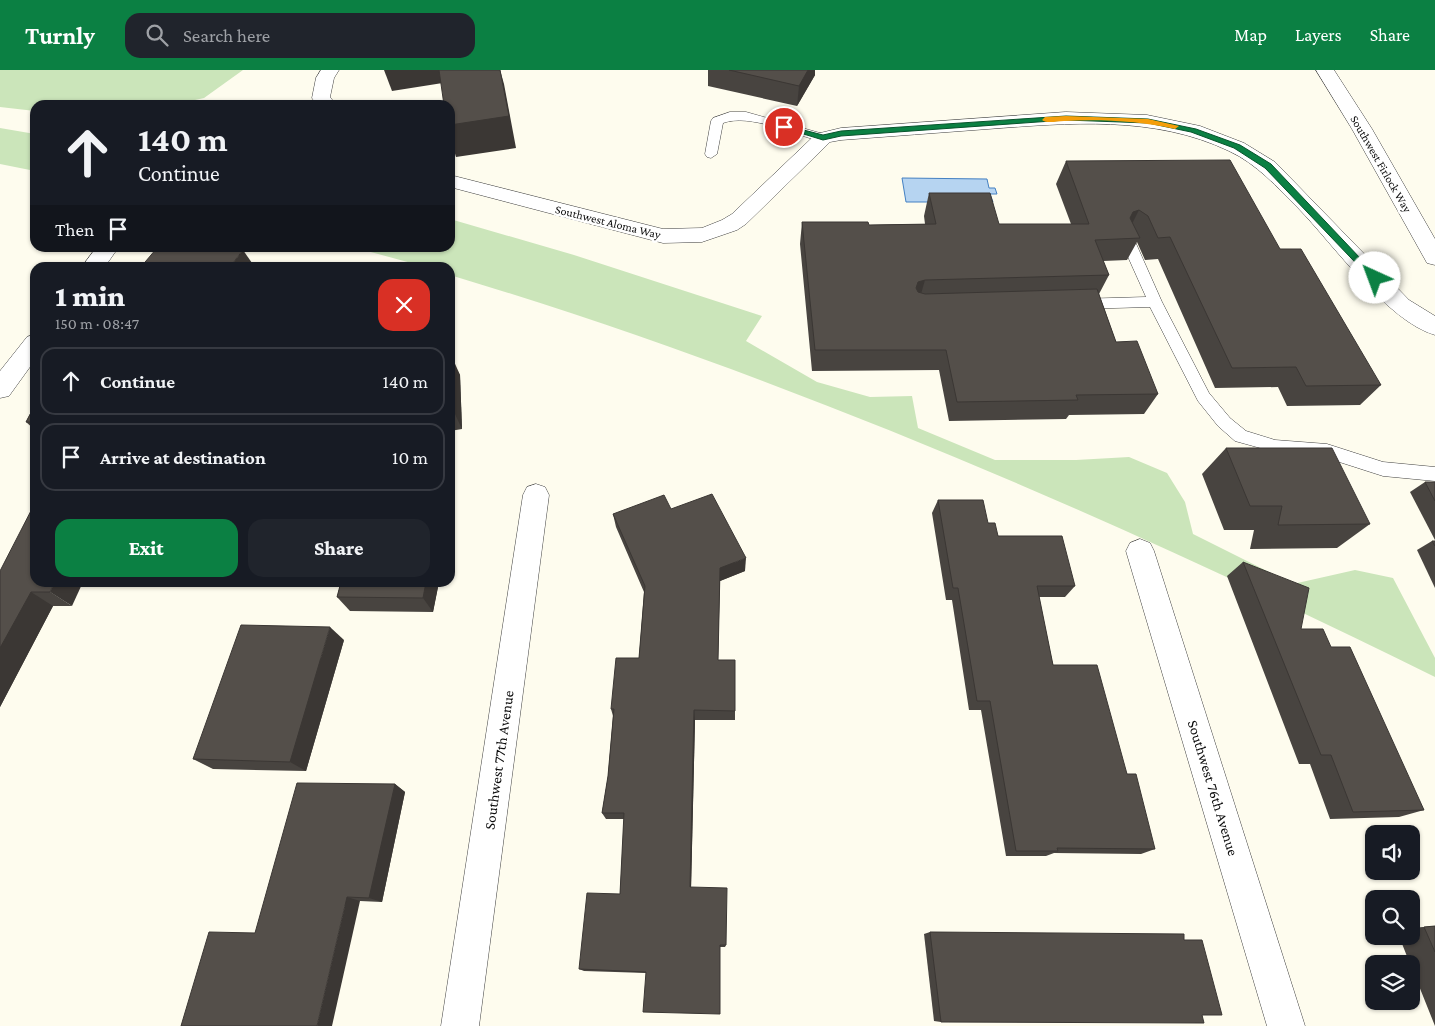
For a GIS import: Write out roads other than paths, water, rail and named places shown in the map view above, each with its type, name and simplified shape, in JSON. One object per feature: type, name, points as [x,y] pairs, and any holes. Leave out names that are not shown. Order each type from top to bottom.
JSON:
[{"type":"street","points":[[323,100],[321,98],[325,78],[330,70]]},
{"type":"street","name":"Southwest Firlock Way","points":[[1325,70],[1362,129],[1435,258]]},
{"type":"street","points":[[823,138],[841,134],[1066,118],[1148,121],[1193,130],[1237,147],[1268,166],[1310,208],[1401,306],[1435,328]]},
{"type":"street","name":"Southwest Aloma Way","points":[[455,182],[663,236],[710,235],[726,229],[739,219],[823,138]]},
{"type":"street","points":[[0,389],[30,350]]},
{"type":"street","name":"Southwest 77th Avenue","points":[[460,1026],[536,495]]},
{"type":"street","name":"Southwest 76th Avenue","points":[[1140,551],[1286,1026]]},
{"type":"lane","points":[[711,154],[717,121],[730,116],[746,116],[823,138]]},
{"type":"lane","points":[[1126,239],[1155,302],[1203,397],[1224,422],[1241,436],[1275,446],[1327,452],[1383,469],[1435,474]]},
{"type":"lane","points":[[1067,304],[1155,302]]},
{"type":"water","points":[[902,178],[987,179],[989,188],[995,188],[997,194],[990,194],[993,202],[906,202]]}]
